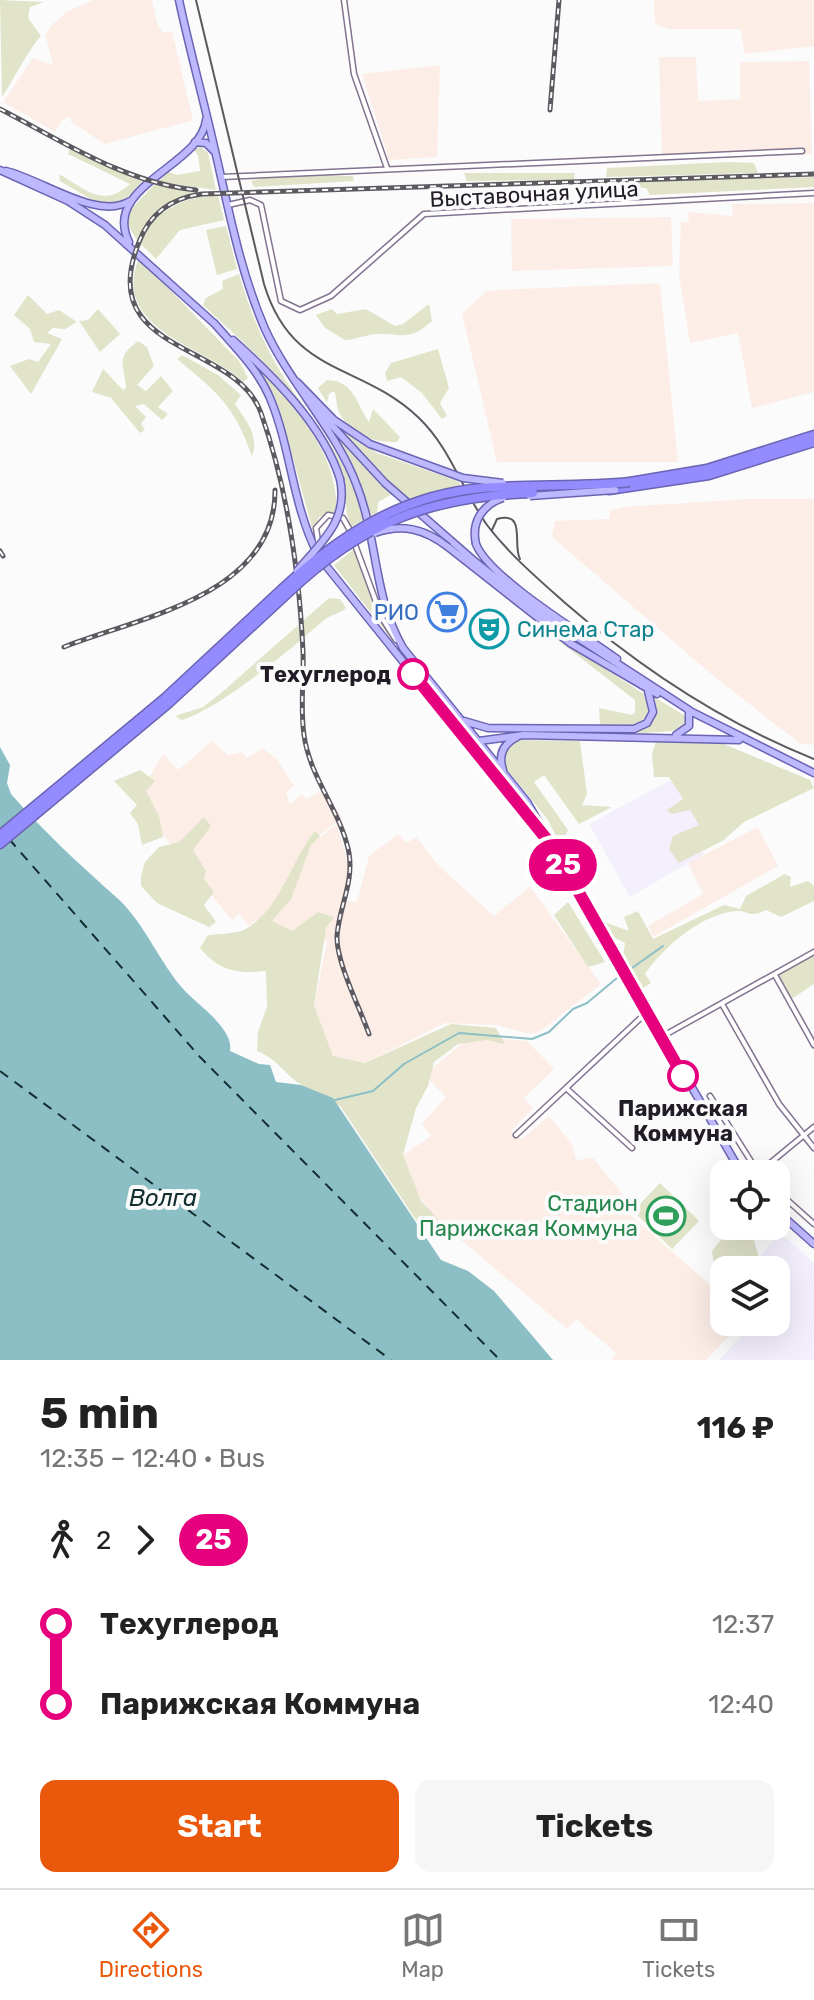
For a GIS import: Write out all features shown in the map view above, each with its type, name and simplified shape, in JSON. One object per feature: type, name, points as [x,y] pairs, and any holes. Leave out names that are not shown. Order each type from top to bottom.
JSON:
[{"type":"highway","points":[[0,835],[146,719],[282,589],[355,530],[425,499],[480,489],[630,482],[707,469],[813,437]]},
{"type":"highway","points":[[0,844],[304,578],[367,532],[439,503],[495,494],[615,490],[676,482],[728,470],[813,437]]},
{"type":"main road","points":[[179,0],[256,307],[287,370],[353,476],[367,518],[381,600],[403,648],[505,773],[547,837],[734,1160]]},
{"type":"main road","points":[[0,170],[38,181],[101,209],[115,208],[133,199],[195,142],[205,128],[205,112]]},
{"type":"main road","points":[[195,142],[206,143],[216,154]]},
{"type":"main road","points":[[0,170],[82,209],[130,244],[294,404],[328,452],[340,479],[343,499],[338,522],[282,589]]},
{"type":"main road","points":[[130,244],[123,221],[133,199]]},
{"type":"main road","points":[[214,323],[246,360],[270,398],[298,509],[325,565],[547,837]]},
{"type":"main road","points":[[287,370],[334,420],[370,444],[480,481],[630,482]]},
{"type":"main road","points":[[287,370],[350,448],[405,502],[541,614],[689,710]]},
{"type":"main road","points":[[615,490],[498,499],[478,517],[476,544],[481,555],[497,570],[638,677]]},
{"type":"main road","points":[[304,578],[357,543],[388,529],[421,531],[448,547],[570,643],[746,741],[814,773]]},
{"type":"main road","points":[[627,734],[647,723],[653,712],[652,697],[643,686]]},
{"type":"main road","points":[[670,737],[689,726],[689,710]]},
{"type":"main road","points":[[461,719],[488,728],[746,741]]},
{"type":"main road","points":[[461,732],[478,741],[524,735],[588,733]]},
{"type":"main road","points":[[505,773],[501,756],[504,747],[524,735]]},
{"type":"main road","points":[[790,1223],[814,1244]]},
{"type":"street","points":[[344,0],[354,74],[387,168]]},
{"type":"street","points":[[221,177],[802,151]]},
{"type":"street","name":"Выставочная улица","points":[[228,205],[250,200],[261,205],[278,292],[288,307],[300,310],[331,296],[424,214],[814,193]]},
{"type":"street","points":[[325,565],[316,528],[324,517],[336,515],[348,524],[382,618],[403,648]]},
{"type":"street","points":[[661,1037],[814,952]]},
{"type":"street","points":[[775,975],[814,1045]]},
{"type":"street","points":[[722,1004],[779,1104],[814,1148]]},
{"type":"street","points":[[516,1135],[647,1012]]},
{"type":"street","points":[[566,1088],[632,1148]]},
{"type":"street","points":[[710,1096],[749,1160]]},
{"type":"street","points":[[774,1160],[814,1127]]},
{"type":"street","points":[[790,1203],[814,1224]]},
{"type":"shaded area","points":[[94,0],[152,0],[158,26],[164,33],[172,31],[193,120],[105,144],[71,122],[70,117],[63,119],[55,132],[3,102],[33,58],[53,65],[45,34],[51,26],[66,12]]},
{"type":"shaded area","points":[[654,0],[814,0],[814,46],[745,54],[740,29],[668,29],[655,23]]},
{"type":"shaded area","points":[[659,57],[696,57],[698,101],[740,99],[740,62],[809,61],[812,154],[662,160]]},
{"type":"shaded area","points":[[440,65],[437,157],[389,160],[362,74]]},
{"type":"shaded area","points":[[814,203],[814,392],[752,408],[738,333],[690,343],[679,275],[681,223],[689,222],[688,212],[733,216],[732,204]]},
{"type":"shaded area","points":[[671,217],[673,266],[512,271],[511,219]]},
{"type":"shaded area","points":[[660,283],[678,462],[497,462],[462,314],[485,292],[495,290]]},
{"type":"shaded area","points":[[748,499],[814,499],[814,745],[799,743],[716,678],[552,537],[555,521],[609,519],[610,511],[623,507]]},
{"type":"shaded area","points":[[212,741],[228,755],[242,752],[247,758],[263,748],[277,760],[294,785],[286,793],[290,804],[302,794],[306,799],[324,789],[342,818],[316,840],[337,824],[349,867],[345,901],[357,902],[369,856],[398,834],[407,843],[416,837],[440,867],[494,916],[530,887],[601,984],[539,1032],[530,1034],[496,1025],[445,1023],[365,1063],[333,1056],[314,1005],[327,942],[322,940],[331,916],[318,913],[292,931],[264,920],[254,921],[249,926],[239,914],[232,920],[155,825],[140,793],[163,754],[178,770]]},
{"type":"shaded area","points":[[671,780],[700,826],[692,831],[704,854],[630,897],[589,824]]},
{"type":"shaded area","points":[[758,827],[778,866],[653,937],[648,926],[703,894],[688,863]]},
{"type":"shaded area","name":"Парижская Коммуна","points":[[471,1036],[527,1041],[554,1069],[524,1098],[533,1108],[511,1131],[522,1139],[549,1116],[572,1144],[576,1160],[593,1158],[626,1199],[621,1207],[710,1285],[710,1336],[729,1336],[706,1360],[612,1360],[616,1353],[576,1319],[567,1329],[436,1219],[396,1160],[431,1136],[422,1124],[446,1097],[424,1075]]},
{"type":"shaded area","points":[[774,1240],[788,1240],[814,1263],[814,1360],[719,1360],[741,1336],[790,1336],[790,1256],[760,1256]]},
{"type":"green space","points":[[0,0],[44,2],[30,7],[28,18],[41,36],[2,97]]},
{"type":"green space","points":[[201,147],[208,153],[216,190],[158,182],[168,172],[177,175],[200,171],[198,155],[193,149]]},
{"type":"green space","points":[[70,148],[145,182],[120,201],[88,201],[89,198],[60,181],[59,174],[103,196],[130,184],[68,154]]},
{"type":"green space","points":[[754,163],[758,173],[606,177],[607,168]]},
{"type":"green space","points":[[464,173],[575,173],[574,180],[467,181]]},
{"type":"green space","points":[[281,174],[353,176],[354,181],[254,187],[251,181]]},
{"type":"green space","points":[[814,177],[814,187],[650,195],[646,188],[615,188],[612,182]]},
{"type":"green space","points":[[154,185],[201,192],[162,207],[148,221],[137,240],[127,224],[130,210]]},
{"type":"green space","points":[[218,195],[224,220],[180,230],[156,259],[140,243],[153,222],[172,207],[193,199]]},
{"type":"green space","points":[[226,226],[237,269],[217,275],[206,230]]},
{"type":"green space","points":[[139,258],[239,361],[248,378],[243,382],[150,320],[138,303],[133,283]]},
{"type":"green space","points":[[239,274],[271,356],[332,447],[351,481],[363,520],[351,527],[341,471],[312,419],[279,378],[203,305],[206,298],[223,289],[222,281]]},
{"type":"green space","points":[[28,295],[47,314],[59,310],[77,322],[65,329],[53,328],[47,333],[62,339],[31,394],[10,366],[29,359],[38,362],[51,344],[34,342],[30,329],[14,315]]},
{"type":"green space","points":[[429,304],[432,321],[406,335],[373,334],[345,340],[325,328],[316,315],[332,309],[337,314],[366,309],[395,326],[403,324]]},
{"type":"green space","points":[[98,309],[120,334],[100,352],[79,321],[88,320]]},
{"type":"green space","points":[[138,341],[147,347],[154,366],[137,385],[146,391],[161,376],[173,391],[158,407],[168,414],[162,420],[144,404],[135,406],[146,417],[141,424],[145,430],[140,433],[111,398],[92,392],[103,369],[123,390],[126,388],[123,358]]},
{"type":"green space","points":[[438,349],[449,388],[440,403],[447,416],[442,419],[422,393],[401,377],[387,381],[385,373],[391,363]]},
{"type":"green space","points":[[182,355],[218,375],[241,395],[235,404],[253,435],[252,456],[231,412],[214,391],[177,359]]},
{"type":"green space","points":[[257,366],[299,414],[323,452],[331,472],[336,492],[336,513],[319,517],[313,531],[280,411]]},
{"type":"green space","points":[[327,380],[344,384],[349,389],[369,422],[373,409],[400,437],[397,442],[379,441],[355,432],[338,410],[334,391],[329,394],[327,403],[318,388]]},
{"type":"green space","points":[[332,422],[377,453],[458,481],[462,487],[408,500]]},
{"type":"green space","points":[[328,427],[392,494],[378,502],[377,513],[370,516],[359,479]]},
{"type":"green space","points":[[354,549],[389,636],[334,565]]},
{"type":"green space","points":[[329,598],[340,599],[346,608],[324,620],[256,676],[216,703],[182,720],[175,716],[203,707],[220,694]]},
{"type":"green space","points":[[546,631],[644,694],[649,709],[646,716],[629,726],[600,726],[599,708],[632,715],[635,700]]},
{"type":"green space","points":[[654,697],[687,717],[686,725],[672,731],[631,734],[652,722],[657,709]]},
{"type":"green space","points":[[518,740],[580,741],[587,794],[582,805],[612,807],[579,824],[544,775],[534,782],[568,830],[564,838],[556,836],[548,820],[505,767],[507,747]]},
{"type":"green space","points":[[656,741],[719,742],[810,780],[814,788],[744,822],[724,840],[679,863],[669,849],[673,836],[699,825],[690,810],[672,814],[667,810],[683,799],[669,777],[654,777],[652,754]]},
{"type":"green space","points":[[140,770],[155,781],[146,791],[159,816],[163,837],[142,845],[138,824],[130,813],[137,805],[114,781]]},
{"type":"green space","points":[[204,817],[211,826],[193,850],[206,871],[204,879],[214,892],[204,905],[216,922],[209,927],[157,903],[141,886],[145,862],[159,847],[179,842]]},
{"type":"green space","points":[[315,831],[320,836],[311,845],[291,899],[272,921],[292,931],[318,912],[334,917],[326,928],[314,1005],[333,1056],[365,1063],[451,1024],[496,1028],[505,1044],[487,1040],[458,1044],[434,1062],[428,1086],[416,1108],[403,1155],[421,1201],[440,1221],[428,1238],[341,1107],[296,1081],[257,1051],[258,1032],[267,1007],[266,971],[229,969],[214,962],[200,948],[208,935],[242,931],[258,920],[277,896]]},
{"type":"green space","points":[[785,874],[791,877],[790,887],[808,881],[814,886],[814,901],[781,917],[766,910],[752,914],[737,911],[698,924],[663,953],[645,974],[651,983],[643,988],[623,958],[625,943],[611,936],[604,922],[629,931],[624,917],[638,911],[653,939],[724,905],[740,909],[746,896]]},
{"type":"green space","points":[[568,902],[605,962],[588,967],[554,915]]},
{"type":"green space","points":[[814,956],[814,984],[790,1000],[776,976]]},
{"type":"green space","name":"Стадион Парижская Коммуна","points":[[660,1183],[699,1221],[672,1249],[633,1211]]},
{"type":"green space","points":[[721,1240],[754,1240],[758,1256],[713,1256],[712,1251]]},
{"type":"water","name":"Волга","points":[[0,747],[10,765],[7,783],[11,794],[126,907],[176,980],[221,1026],[230,1043],[230,1051],[259,1064],[270,1065],[276,1082],[301,1085],[333,1098],[441,1260],[468,1271],[494,1291],[553,1360],[0,1360]]},
{"type":"waterway","points":[[632,968],[663,946]]},
{"type":"waterway","points":[[335,1100],[373,1091],[404,1064],[459,1033],[532,1039],[549,1032],[573,1009],[587,1003],[617,978]]},
{"type":"ferry route","points":[[9,839],[200,1057],[500,1360]]},
{"type":"ferry route","points":[[0,1071],[391,1360]]},
{"type":"tram line","points":[[196,0],[264,284],[276,314],[292,336],[310,353],[397,400],[419,418],[440,443],[478,512],[496,536],[534,575],[593,626],[652,671],[714,710],[814,759]]},
{"type":"tram line","points":[[492,530],[497,519],[512,520],[517,530],[520,559]]},
{"type":"railway","points":[[550,110],[559,0]]},
{"type":"railway","points":[[0,109],[119,170],[170,186],[196,190]]},
{"type":"railway","points":[[369,1034],[344,972],[338,947],[338,925],[350,875],[349,853],[307,751],[302,714],[303,651],[299,590],[291,530],[270,442],[261,413],[247,390],[225,372],[151,327],[135,306],[130,279],[144,232],[156,215],[172,203],[202,194],[814,174]]},
{"type":"railway","points":[[64,647],[164,612],[198,597],[229,578],[253,555],[269,526],[275,490]]},
{"type":"railway","points":[[0,551],[3,556]]},
{"type":"bus line","name":"25","points":[[413,674],[553,847],[683,1076]]},
{"type":"place","name":"РИО","points":[[447,612]]},
{"type":"place","name":"Синема Стар","points":[[489,629]]},
{"type":"place","name":"Техуглерод","points":[[413,674]]},
{"type":"place","name":"Парижская Коммуна","points":[[683,1076]]},
{"type":"place","name":"Стадион Парижская Коммуна","points":[[666,1216]]}]
